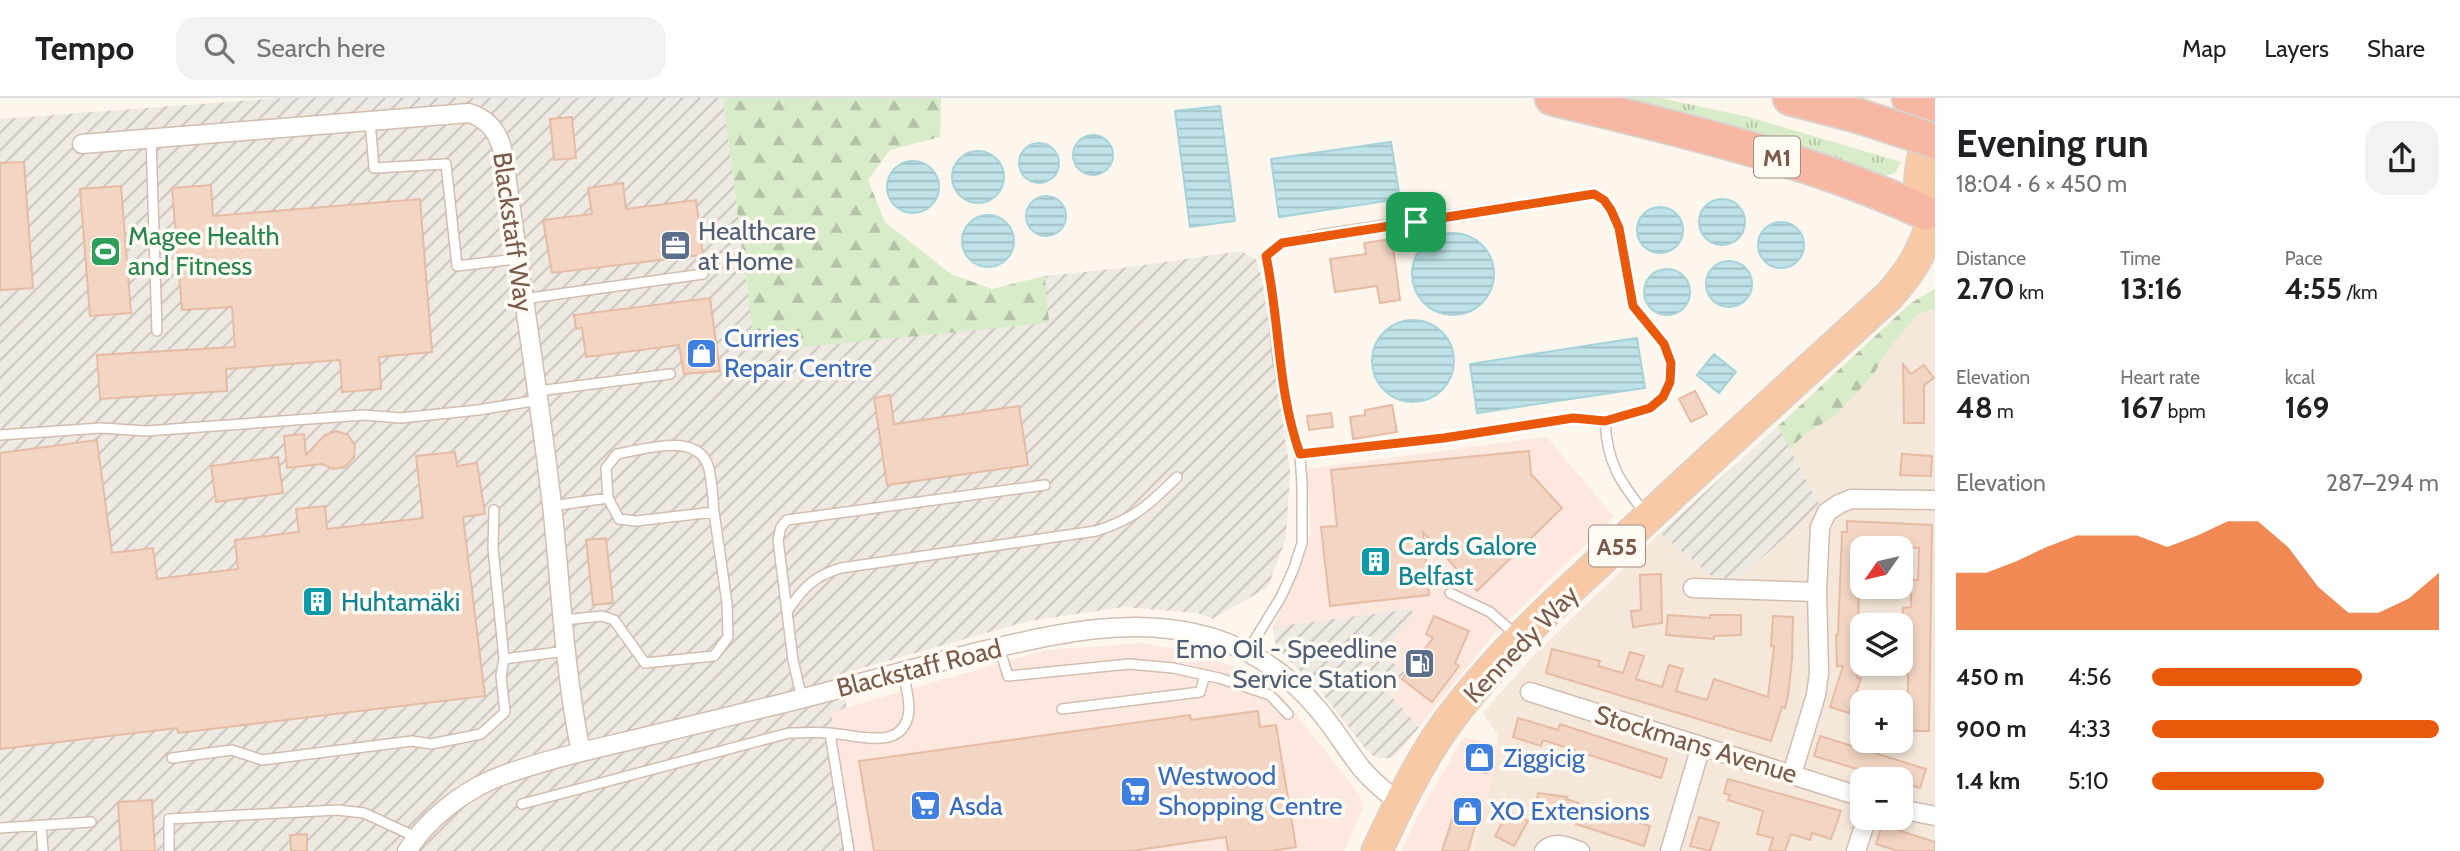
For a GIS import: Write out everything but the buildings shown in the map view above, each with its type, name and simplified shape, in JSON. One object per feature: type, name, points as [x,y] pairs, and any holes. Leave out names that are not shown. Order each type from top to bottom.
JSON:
[{"type":"highway","name":"M1","points":[[1552,98],[1793,161],[1866,187],[1931,220]]},
{"type":"highway","name":"M1","points":[[1790,98],[1859,116],[1935,141]]},
{"type":"highway","points":[[1909,98],[1935,106]]},
{"type":"highway","points":[[1931,220],[1920,197],[1919,185],[1921,166],[1935,112]]},
{"type":"highway","name":"Kennedy Way","points":[[1377,851],[1399,803],[1443,730],[1488,672],[1648,517],[1889,296],[1920,256],[1931,220]]},
{"type":"highway","name":"Kennedy Way","points":[[1889,296],[1935,273]]},
{"type":"street","name":"Blackstaff Way","points":[[82,144],[469,113],[487,122],[501,142],[538,396],[566,651],[581,752]]},
{"type":"street","points":[[1792,774],[1816,695],[1819,673],[1817,592],[1820,527],[1827,512],[1851,499],[1935,500]]},
{"type":"street","points":[[1693,588],[1817,592]]},
{"type":"street","name":"Blackstaff Road","points":[[412,844],[445,810],[467,793],[492,780],[581,752],[802,699],[999,647],[1109,626],[1144,625],[1197,633],[1247,652],[1289,679],[1316,706],[1364,771],[1399,803]]},
{"type":"street","name":"Stockmans Avenue","points":[[1530,692],[1850,793]]},
{"type":"street","points":[[1671,851],[1701,746]]},
{"type":"street","points":[[1913,812],[1935,816]]},
{"type":"street","points":[[1856,851],[1863,830]]},
{"type":"street","points":[[1544,851],[1557,844],[1580,851]]},
{"type":"lane","points":[[370,120],[374,169],[446,164],[457,266],[517,259]]},
{"type":"lane","points":[[151,138],[157,331]]},
{"type":"lane","points":[[1247,652],[1281,597],[1302,543],[1300,454],[1292,433],[1278,360],[1271,280],[1266,256],[1282,243],[1292,241],[1581,195],[1594,194],[1604,200],[1619,228],[1633,306],[1664,344],[1671,363],[1670,382],[1663,397],[1650,408],[1605,421],[1573,418],[1444,438],[1300,454]]},
{"type":"lane","points":[[523,299],[703,274]]},
{"type":"lane","points":[[0,435],[101,428],[146,431],[364,415],[401,418],[478,410],[538,396],[670,374]]},
{"type":"lane","points":[[1605,421],[1606,441],[1613,468],[1648,517]]},
{"type":"lane","points":[[563,620],[602,616],[614,620],[645,663],[713,656],[728,636],[727,603],[708,466],[698,450],[680,444],[617,454],[606,468],[608,498],[619,519],[636,521],[714,512]]},
{"type":"lane","points":[[788,610],[804,588],[823,573],[841,568],[1096,531],[1122,523],[1148,506],[1177,477]]},
{"type":"lane","points":[[802,699],[793,660],[778,540],[781,527],[787,520],[1045,485]]},
{"type":"lane","points":[[552,506],[608,498]]},
{"type":"lane","points":[[172,758],[232,750],[262,760],[412,741],[431,744],[481,734],[505,712],[500,676],[504,659],[493,548],[494,510]]},
{"type":"lane","points":[[1450,593],[1490,612],[1520,639]]},
{"type":"lane","points":[[999,647],[1008,676],[1129,664],[1173,668],[1270,695],[1288,714]]},
{"type":"lane","points":[[504,659],[566,651]]},
{"type":"lane","points":[[522,804],[789,733],[830,733],[859,738],[890,737],[903,729],[909,707],[903,671]]},
{"type":"lane","points":[[1062,709],[1200,692],[1205,675]]},
{"type":"lane","points":[[830,733],[849,851]]},
{"type":"lane","points":[[169,851],[169,819],[337,810],[364,813],[412,844]]},
{"type":"lane","points":[[0,828],[91,822]]},
{"type":"lane","points":[[41,826],[43,851]]},
{"type":"shaded area","points":[[281,98],[723,98],[755,351],[1048,323],[1045,276],[1241,251],[1256,259],[1262,278],[1290,472],[1286,538],[1268,587],[1213,619],[1198,613],[1123,607],[1029,621],[841,674],[847,708],[831,712],[854,851],[0,851],[0,119]]},
{"type":"shaded area","points":[[1935,289],[1935,851],[1473,851],[1493,772],[1498,736],[1483,713],[1533,656],[1660,533],[1713,577],[1737,580],[1820,506],[1778,426],[1911,303]]},
{"type":"shaded area","points":[[1778,426],[1820,506],[1737,580],[1713,577],[1660,533]]},
{"type":"shaded area","points":[[1547,437],[1614,517],[1493,635],[1419,727],[1386,692],[1381,653],[1411,618],[1410,609],[1273,627],[1301,567],[1311,531],[1307,469]]},
{"type":"shaded area","points":[[1410,609],[1413,612],[1411,618],[1381,653],[1405,673],[1387,692],[1419,727],[1398,753],[1391,758],[1379,758],[1364,747],[1321,692],[1276,647],[1273,627]]},
{"type":"shaded area","points":[[1141,643],[1195,653],[1243,670],[1265,683],[1285,700],[1360,795],[1363,808],[1344,851],[854,851],[831,712],[1046,650]]},
{"type":"shaded area","points":[[1464,737],[1497,745],[1473,851],[1402,851],[1419,813]]},
{"type":"green space","points":[[723,98],[941,98],[940,137],[890,150],[868,180],[885,222],[951,274],[992,289],[1045,276],[1049,323],[755,352]]},
{"type":"green space","points":[[1597,98],[1660,98],[1749,117],[1901,162],[1895,173],[1879,177]]},
{"type":"green space","points":[[1935,289],[1935,308],[1917,315],[1888,350],[1873,375],[1835,416],[1805,434],[1790,449],[1778,426],[1911,303]]},
{"type":"water","points":[[1220,106],[1235,221],[1190,227],[1175,111]]},
{"type":"water","points":[[1093,135],[1101,136],[1107,141],[1112,147],[1112,163],[1107,169],[1101,174],[1093,175],[1085,174],[1079,169],[1074,163],[1073,155],[1074,147],[1079,141],[1085,136]]},
{"type":"water","points":[[1391,142],[1400,199],[1279,217],[1271,159]]},
{"type":"water","points":[[1039,143],[1047,144],[1053,149],[1058,155],[1058,171],[1053,177],[1047,182],[1039,183],[1031,182],[1025,177],[1020,171],[1019,163],[1020,155],[1025,149],[1031,144]]},
{"type":"water","points":[[978,151],[988,153],[996,159],[1002,167],[1002,187],[996,195],[988,201],[978,203],[968,201],[960,195],[954,187],[952,177],[954,167],[960,159],[968,153]]},
{"type":"water","points":[[913,161],[923,163],[931,169],[937,177],[937,197],[931,205],[923,211],[913,213],[903,211],[895,205],[889,197],[887,187],[889,177],[895,169],[903,163]]},
{"type":"water","points":[[1046,196],[1054,197],[1060,202],[1065,208],[1065,224],[1060,230],[1054,235],[1046,236],[1038,235],[1032,230],[1027,224],[1026,216],[1027,208],[1032,202],[1038,197]]},
{"type":"water","points":[[1722,199],[1738,206],[1745,222],[1738,238],[1722,245],[1706,238],[1699,222],[1706,206]]},
{"type":"water","points":[[1660,207],[1676,214],[1683,230],[1676,246],[1660,253],[1644,246],[1637,230],[1644,214]]},
{"type":"water","points":[[988,215],[998,217],[1006,223],[1012,231],[1012,251],[1006,259],[998,265],[988,267],[978,265],[970,259],[964,251],[962,241],[964,231],[970,223],[978,217]]},
{"type":"water","points":[[1781,222],[1797,229],[1804,245],[1797,261],[1781,268],[1765,261],[1758,245],[1765,229]]},
{"type":"water","points":[[1453,233],[1469,237],[1482,245],[1490,258],[1494,274],[1490,290],[1482,303],[1469,311],[1453,315],[1437,311],[1424,303],[1416,290],[1412,274],[1416,258],[1424,245],[1437,237]]},
{"type":"water","points":[[1729,261],[1745,268],[1752,284],[1745,300],[1729,307],[1713,300],[1706,284],[1713,268]]},
{"type":"water","points":[[1667,269],[1683,276],[1690,292],[1683,308],[1667,315],[1651,308],[1644,292],[1651,276]]},
{"type":"water","points":[[1413,320],[1429,324],[1442,332],[1450,345],[1454,361],[1450,377],[1442,390],[1429,398],[1413,402],[1397,398],[1384,390],[1376,377],[1372,361],[1376,345],[1384,332],[1397,324]]},
{"type":"water","points":[[1637,338],[1645,388],[1477,413],[1470,364]]},
{"type":"water","points":[[1714,354],[1736,372],[1719,393],[1697,375]]},
{"type":"place","name":"Healthcare at Home","points":[[675,246]]},
{"type":"place","name":"Magee Health and Fitness","points":[[105,251]]},
{"type":"place","name":"Curries Repair Centre","points":[[701,353]]},
{"type":"place","name":"Cards Galore Belfast","points":[[1375,561]]},
{"type":"place","name":"Huhtamäki","points":[[318,602]]},
{"type":"place","name":"Emo Oil - Speedline Service Station","points":[[1420,664]]},
{"type":"place","name":"Ziggicig","points":[[1480,758]]},
{"type":"place","name":"Westwood Shopping Centre","points":[[1135,791]]},
{"type":"place","name":"Asda","points":[[926,806]]},
{"type":"place","name":"XO Extensions","points":[[1467,811]]},
{"type":"route","points":[[1594,194],[1604,200],[1619,228],[1633,306],[1664,344],[1671,363],[1670,382],[1663,397],[1650,408],[1605,421],[1573,418],[1444,438],[1300,454],[1292,433],[1278,360],[1271,280],[1266,256],[1282,243],[1325,234],[1416,222],[1581,195],[1594,194]]}]
